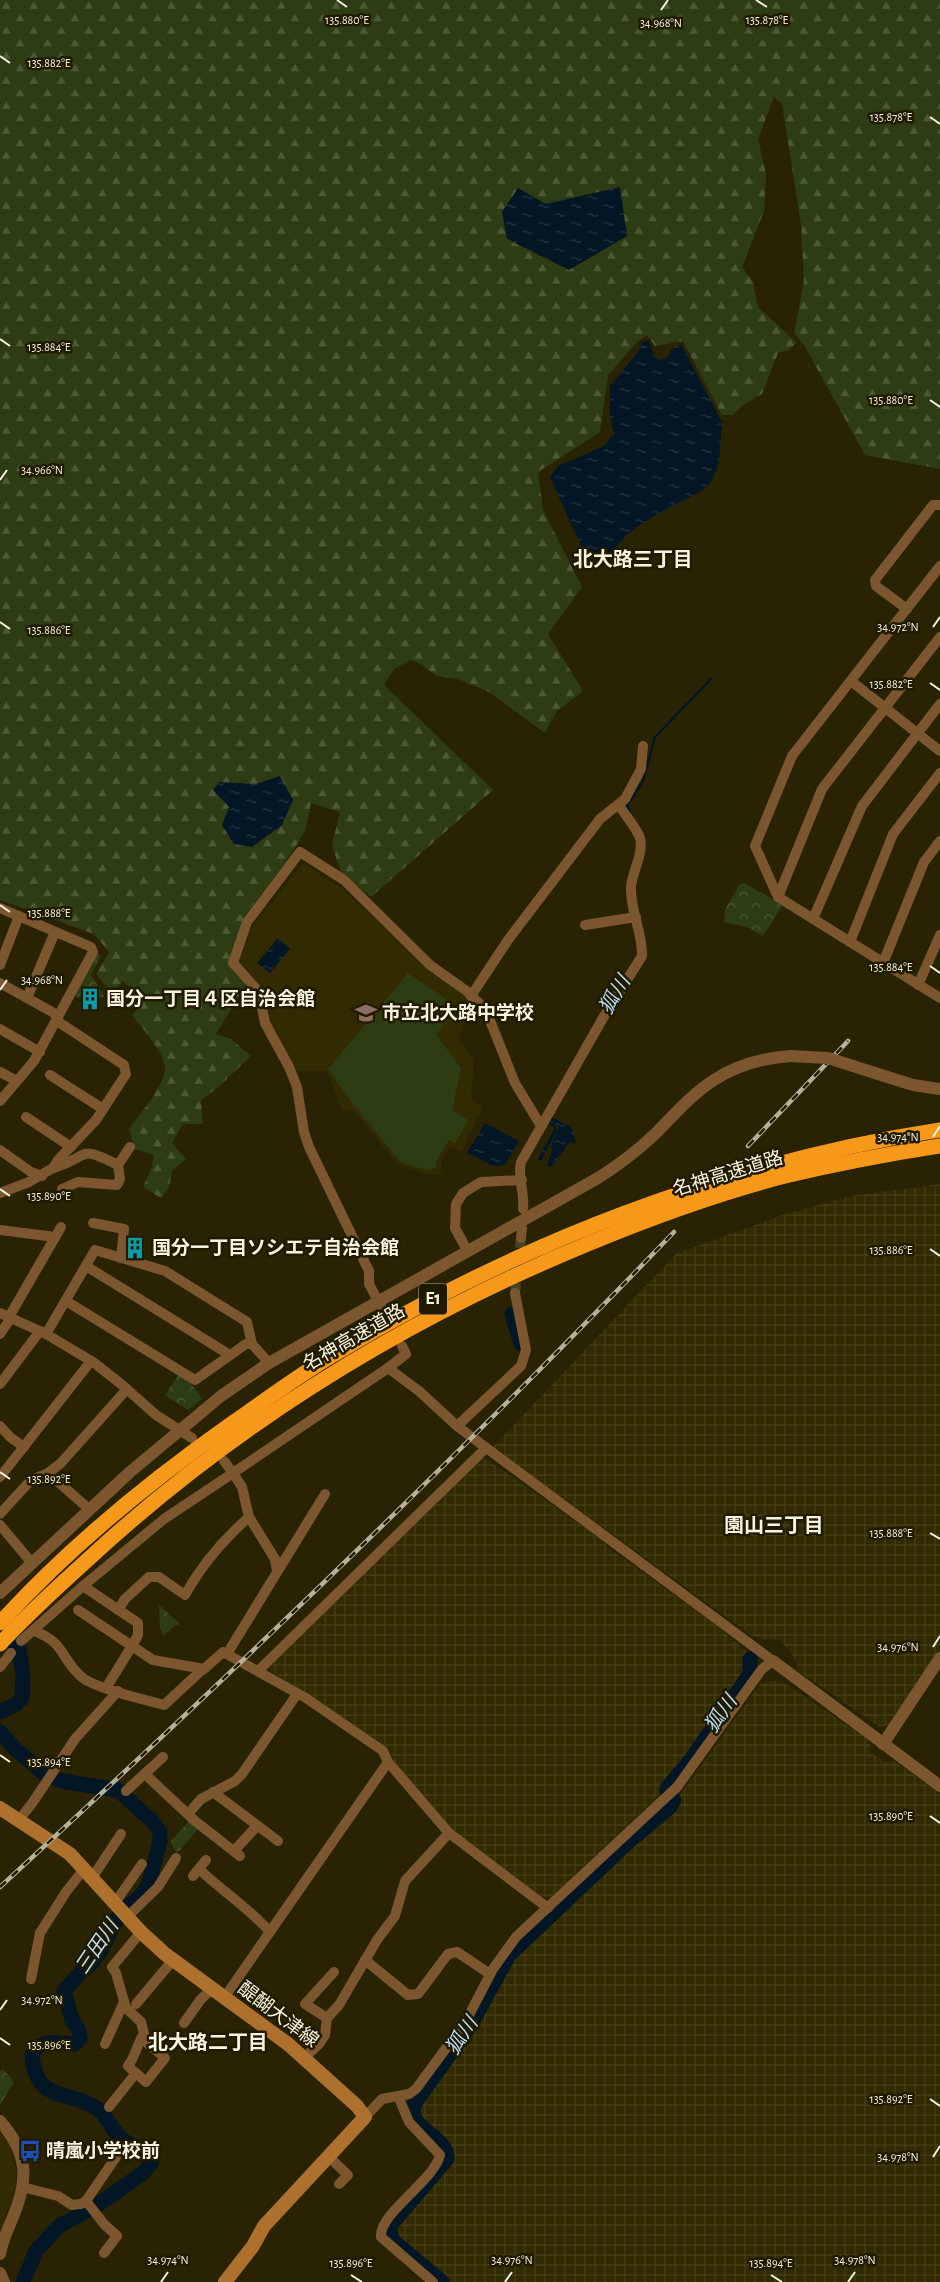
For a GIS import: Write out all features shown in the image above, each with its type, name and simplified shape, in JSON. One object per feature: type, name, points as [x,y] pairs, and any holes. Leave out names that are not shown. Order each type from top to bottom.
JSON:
[{"type":"highway","name":"名神高速道路","points":[[6,1648],[10,1628],[58,1565],[121,1509],[185,1456],[331,1356],[401,1316],[496,1267],[574,1233],[682,1193],[779,1163],[855,1145],[940,1130]]},
{"type":"highway","name":"名神高速道路","points":[[10,1628],[142,1511],[220,1449],[302,1392],[383,1343],[446,1309],[506,1279],[647,1220],[783,1177],[878,1156],[940,1146]]},
{"type":"main road","name":"醍醐大津線","points":[[2,1812],[19,1820],[70,1854],[141,1932],[173,1960],[304,2058],[357,2106],[365,2117]]},
{"type":"main road","points":[[226,2282],[253,2246],[264,2226],[365,2117]]},
{"type":"street","points":[[907,609],[876,586],[875,580],[933,505],[940,505]]},
{"type":"street","points":[[940,566],[792,756],[755,846],[778,898],[940,998]]},
{"type":"street","points":[[778,898],[822,788],[940,637]]},
{"type":"street","points":[[851,681],[940,751]]},
{"type":"street","points":[[813,919],[862,806],[940,704]]},
{"type":"street","points":[[471,996],[508,940],[600,819],[625,799],[638,778],[641,769],[643,746]]},
{"type":"street","points":[[850,942],[893,834],[940,773]]},
{"type":"street","points":[[523,1209],[525,1196],[519,1171],[521,1162],[642,956],[642,944],[631,889],[633,873],[641,846],[640,837],[619,805]]},
{"type":"street","points":[[883,963],[924,862],[940,841]]},
{"type":"street","points":[[385,1314],[369,1284],[369,1271],[304,1132],[297,1087],[289,1067],[265,1023],[259,992],[233,963],[247,922],[300,852],[344,880],[430,965],[468,992],[485,1008],[515,1083],[542,1126]]},
{"type":"street","points":[[0,908],[91,947],[93,952],[40,1052],[0,1101]]},
{"type":"street","points":[[0,966],[19,916]]},
{"type":"street","points":[[585,925],[636,917]]},
{"type":"street","points":[[26,998],[55,932]]},
{"type":"street","points":[[918,985],[940,937]]},
{"type":"street","points":[[0,983],[54,1013],[60,1023],[124,1065],[126,1074],[104,1110],[53,1168]]},
{"type":"street","points":[[0,1028],[40,1052]]},
{"type":"street","points":[[0,1593],[89,1509],[178,1430],[221,1396],[269,1363],[610,1171],[642,1145],[688,1100],[728,1072],[757,1061],[790,1056],[828,1058],[914,1085],[940,1089]]},
{"type":"street","points":[[0,1072],[17,1081]]},
{"type":"street","points":[[50,1075],[104,1110]]},
{"type":"street","points":[[26,1117],[70,1147]]},
{"type":"street","points":[[62,1188],[78,1182],[117,1185],[120,1178],[118,1165],[130,1146]]},
{"type":"street","points":[[0,1150],[31,1172],[42,1176]]},
{"type":"street","points":[[0,1193],[42,1176],[53,1168],[89,1152],[118,1165]]},
{"type":"street","points":[[468,1252],[455,1228],[454,1216],[456,1204],[463,1192],[481,1182],[522,1180]]},
{"type":"street","points":[[93,1223],[124,1228],[121,1258]]},
{"type":"street","points":[[0,1334],[7,1316],[61,1227]]},
{"type":"street","points":[[0,1230],[55,1237]]},
{"type":"street","points":[[0,1384],[66,1301],[95,1250],[165,1271],[247,1322],[252,1344],[269,1363]]},
{"type":"street","points":[[86,1266],[230,1355]]},
{"type":"street","points":[[457,1426],[521,1366],[525,1358],[526,1350],[515,1292]]},
{"type":"street","points":[[66,1301],[195,1380],[246,1344],[252,1344]]},
{"type":"street","points":[[7,1316],[43,1332],[91,1361],[156,1415],[192,1438]]},
{"type":"street","points":[[34,1631],[83,1586],[164,1519],[388,1368],[406,1354],[402,1346]]},
{"type":"street","points":[[0,1477],[91,1361]]},
{"type":"street","points":[[388,1368],[419,1391],[457,1426],[486,1448],[940,1786]]},
{"type":"street","points":[[0,1514],[31,1480],[48,1473],[60,1464],[127,1390]]},
{"type":"street","points":[[0,1426],[10,1437],[24,1446]]},
{"type":"street","points":[[258,1671],[486,1448]]},
{"type":"street","points":[[224,1461],[234,1473],[242,1488],[249,1517],[274,1559],[277,1571]]},
{"type":"street","points":[[48,1473],[89,1509]]},
{"type":"street","points":[[227,1654],[325,1494]]},
{"type":"street","points":[[118,1610],[125,1599],[149,1577],[159,1577],[185,1595],[196,1574],[236,1528],[249,1517]]},
{"type":"street","points":[[0,1525],[31,1562]]},
{"type":"street","points":[[83,1586],[138,1623],[138,1634],[106,1688]]},
{"type":"street","points":[[78,1610],[153,1660],[203,1669]]},
{"type":"street","points":[[10,1628],[34,1631],[48,1636],[60,1647],[72,1667],[84,1679],[95,1686],[118,1691],[164,1706],[223,1652],[227,1654],[297,1694],[383,1751],[388,1762],[449,1833],[548,1908]]},
{"type":"street","points":[[0,1667],[6,1648]]},
{"type":"street","points":[[883,1744],[940,1658]]},
{"type":"street","points":[[365,2117],[382,2099],[409,2094],[416,2089],[466,2021],[490,1974],[516,1937],[677,1787],[759,1673],[773,1661]]},
{"type":"street","points":[[19,1820],[75,1739],[118,1691]]},
{"type":"street","points":[[188,1814],[201,1800],[242,1774],[297,1694]]},
{"type":"street","points":[[126,1791],[146,1775],[163,1757]]},
{"type":"street","points":[[224,1998],[388,1762]]},
{"type":"street","points":[[146,1775],[188,1814],[237,1854],[257,1826]]},
{"type":"street","points":[[213,1792],[278,1841]]},
{"type":"street","points":[[304,2058],[319,2044],[325,2035],[327,2018],[339,2005],[376,1940],[395,1916],[405,1881],[449,1833]]},
{"type":"street","points":[[31,1979],[40,1933],[66,1892],[88,1873],[121,1834]]},
{"type":"street","points":[[142,1864],[119,1898],[121,1910],[158,1887],[176,1858]]},
{"type":"street","points":[[206,1860],[196,1872],[256,1916],[270,1932]]},
{"type":"street","points":[[141,1932],[112,1967],[116,1973],[126,2008],[141,2022],[144,2034],[141,2038],[136,2046],[135,2056],[128,2066],[146,2082],[165,2058],[141,2038]]},
{"type":"street","points":[[365,1960],[408,1995],[418,1994],[448,1954],[457,1952],[490,1974]]},
{"type":"street","points":[[139,1997],[173,1960]]},
{"type":"street","points":[[327,2018],[305,2004],[334,1972]]},
{"type":"street","points":[[184,2023],[212,1989]]},
{"type":"street","points":[[105,2044],[124,2002]]},
{"type":"street","points":[[109,2106],[136,2073]]},
{"type":"street","points":[[398,2096],[409,2122],[440,2155],[415,2189],[390,2216],[382,2228],[381,2237],[433,2282]]},
{"type":"street","points":[[0,2121],[18,2145],[23,2170],[20,2198],[0,2254]]},
{"type":"street","points":[[89,2206],[116,2156]]},
{"type":"street","points":[[328,2156],[348,2175],[340,2184]]},
{"type":"street","points":[[22,2187],[58,2196],[72,2205],[81,2204],[89,2206],[117,2236],[104,2253]]},
{"type":"street","points":[[0,2273],[4,2282]]},
{"type":"shaded area","name":"市立北大路中学校","points":[[303,863],[343,889],[429,971],[467,995],[471,1003],[458,1039],[474,1060],[471,1100],[483,1108],[461,1152],[450,1146],[441,1161],[441,1173],[431,1175],[398,1165],[353,1110],[342,1111],[327,1071],[294,1071],[271,1032],[261,990],[238,964],[252,927]]},
{"type":"shaded area","points":[[940,1184],[940,1651],[892,1722],[889,1725],[880,1727],[798,1671],[796,1667],[797,1662],[780,1639],[764,1640],[751,1635],[493,1447],[677,1253],[789,1213],[851,1196]]},
{"type":"shaded area","points":[[480,1458],[488,1460],[606,1543],[606,1546],[716,1625],[746,1651],[748,1671],[663,1791],[551,1897],[542,1897],[454,1831],[398,1768],[388,1749],[318,1700],[269,1670],[270,1663]]},
{"type":"shaded area","points":[[780,1680],[866,1738],[871,1745],[870,1752],[885,1762],[894,1761],[940,1794],[940,2282],[448,2282],[393,2237],[391,2228],[449,2160],[450,2147],[417,2116],[418,2109],[477,2022],[497,1983],[515,1957],[667,1813],[760,1684]]},
{"type":"shaded area","points":[[0,2133],[10,2145],[16,2170],[16,2185],[0,2231]]},
{"type":"green space","points":[[0,0],[940,0],[940,469],[865,455],[804,345],[794,333],[804,281],[801,225],[782,104],[774,97],[758,139],[766,174],[764,211],[742,267],[753,282],[758,307],[797,343],[788,350],[778,353],[762,394],[744,404],[733,415],[722,415],[683,341],[655,346],[647,335],[638,341],[608,375],[600,432],[538,472],[543,510],[582,587],[548,634],[583,691],[556,712],[545,733],[489,692],[457,679],[436,676],[422,665],[411,660],[395,668],[384,685],[493,790],[371,897],[341,873],[332,845],[340,812],[311,803],[306,829],[279,871],[244,916],[229,965],[246,984],[216,1034],[231,1039],[251,1056],[217,1088],[201,1100],[203,1124],[183,1124],[172,1143],[186,1159],[172,1171],[169,1187],[161,1198],[143,1187],[151,1170],[154,1155],[135,1149],[129,1129],[155,1093],[165,1070],[165,1064],[158,1049],[132,1015],[144,1000],[123,981],[112,994],[96,974],[109,952],[94,934],[0,900]]},
{"type":"green space","points":[[744,883],[783,905],[763,936],[747,927],[724,922],[725,910],[739,885]]},
{"type":"green space","points":[[95,952],[101,956],[91,975],[104,996],[102,998],[85,988],[79,998],[73,994]]},
{"type":"green space","points":[[408,973],[453,1004],[453,1011],[436,1035],[461,1068],[452,1110],[468,1120],[455,1143],[449,1140],[436,1161],[436,1168],[428,1170],[401,1163],[353,1104],[328,1069]]},
{"type":"green space","points":[[178,1375],[191,1383],[202,1399],[188,1410],[165,1395]]},
{"type":"green space","points":[[159,1605],[180,1624],[163,1636],[160,1627]]},
{"type":"green space","points":[[189,1821],[198,1829],[176,1852],[170,1842]]},
{"type":"green space","points":[[3,2069],[14,2082],[0,2105],[0,2071]]},
{"type":"water","points":[[620,187],[627,236],[569,270],[507,239],[502,212],[518,188],[546,204]]},
{"type":"water","points":[[649,340],[654,357],[660,360],[667,358],[671,350],[681,344],[722,422],[719,460],[711,482],[703,490],[644,522],[628,534],[606,556],[593,557],[582,548],[550,477],[558,466],[604,446],[614,433],[610,417],[610,386],[638,352],[642,342]]},
{"type":"water","points":[[280,776],[293,800],[282,825],[252,847],[234,844],[222,825],[229,807],[213,790],[219,782],[256,784]]},
{"type":"water","points":[[278,938],[290,949],[270,973],[257,963]]},
{"type":"water","points":[[552,1117],[571,1127],[576,1143],[570,1142],[551,1167],[547,1165],[552,1151],[551,1146],[559,1127],[550,1120]]},
{"type":"water","points":[[549,1122],[555,1124],[557,1131],[541,1161],[537,1160],[555,1128],[548,1124]]},
{"type":"water","points":[[485,1123],[519,1141],[505,1165],[493,1166],[467,1153]]},
{"type":"waterway","name":"狐川","points":[[630,813],[627,805],[643,781],[655,737],[711,679]]},
{"type":"waterway","name":"狐川","points":[[512,1314],[521,1344]]},
{"type":"waterway","name":"三田川","points":[[0,1629],[19,1648],[23,1676],[22,1698],[15,1705],[0,1712]]},
{"type":"waterway","name":"狐川","points":[[667,1791],[667,1788],[690,1761],[750,1674],[750,1659]]},
{"type":"waterway","name":"三田川","points":[[0,1732],[14,1748],[46,1775],[62,1781],[118,1790],[152,1821],[160,1832],[160,1842],[148,1886],[119,1915],[100,1952],[91,1964],[64,1991],[72,2020],[78,2029],[80,2038],[75,2044],[45,2043],[40,2045],[32,2054],[35,2070],[40,2081],[47,2088],[55,2093],[87,2103],[98,2109],[119,2136],[147,2154],[152,2162],[143,2173],[96,2206],[59,2226],[36,2251],[23,2282]]},
{"type":"waterway","name":"狐川","points":[[442,2282],[392,2240],[389,2227],[447,2159],[446,2151],[441,2144],[416,2119],[413,2112],[415,2103],[470,2026],[509,1955],[628,1842],[669,1808],[674,1800]]},
{"type":"tunnel","points":[[515,1293],[521,1238]]},
{"type":"railway","points":[[748,1146],[848,1041]]},
{"type":"railway","points":[[0,1887],[342,1565],[510,1400],[674,1232]]},
{"type":"place","name":"国分一丁目４区自治会館","points":[[90,999]]},
{"type":"place","name":"市立北大路中学校","points":[[366,1013]]},
{"type":"place","name":"国分一丁目ソシエテ自治会館","points":[[135,1248]]},
{"type":"place","name":"晴嵐小学校前","points":[[30,2151]]},
{"type":"district","name":"北大路三丁目","points":[[633,560]]},
{"type":"district","name":"園山三丁目","points":[[774,1526]]},
{"type":"district","name":"北大路二丁目","points":[[208,2043]]}]
